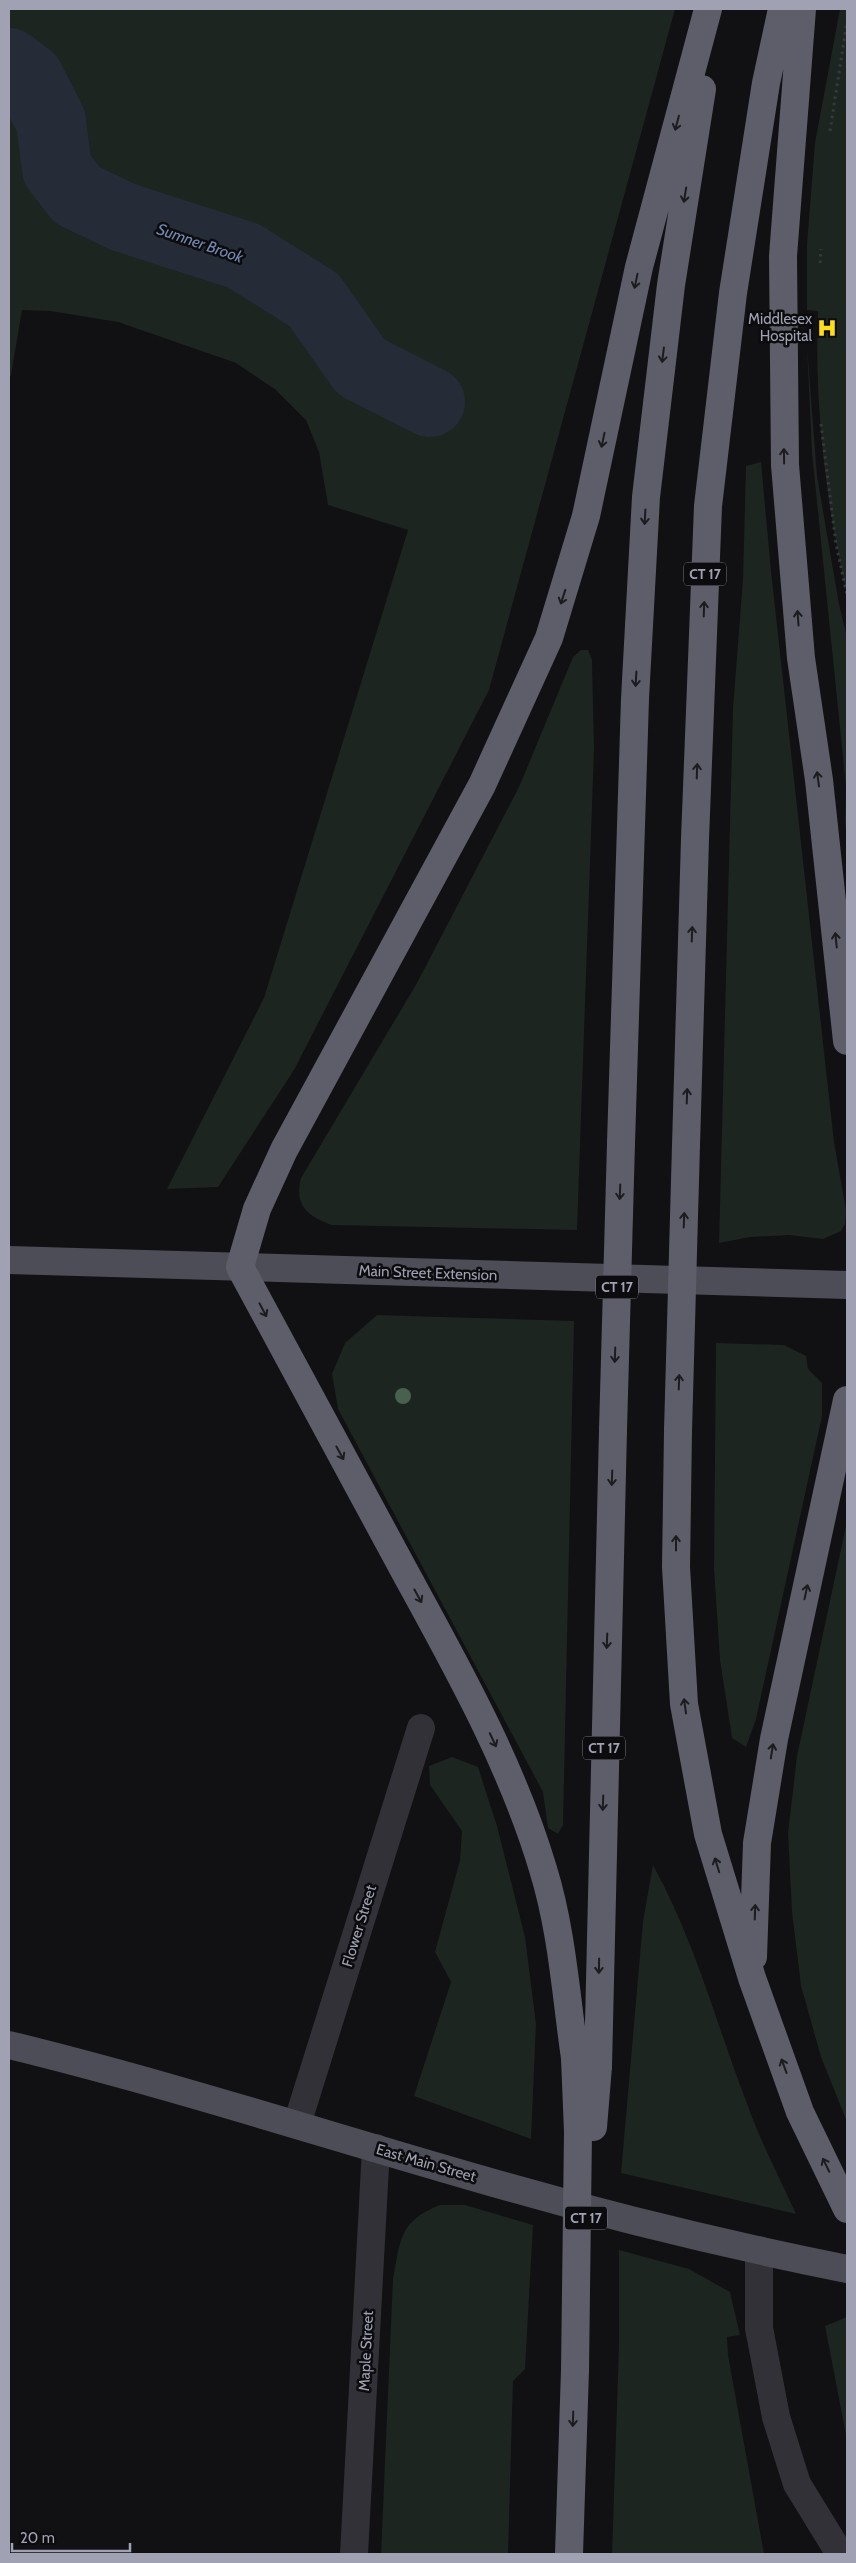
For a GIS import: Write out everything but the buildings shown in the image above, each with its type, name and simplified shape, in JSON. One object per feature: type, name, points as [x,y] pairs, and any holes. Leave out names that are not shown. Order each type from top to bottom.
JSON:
[{"type":"highway","points":[[569,2554],[575,2370],[578,2132],[586,2062],[544,1871],[521,1803],[456,1665],[240,1267],[257,1209],[284,1150],[482,785],[549,638],[586,516],[639,267],[708,9]]},
{"type":"highway","name":"CT 17","points":[[586,2062],[613,1430],[635,700],[646,497],[671,285],[703,81],[718,9]]},
{"type":"highway","name":"CT 17","points":[[782,9],[766,84],[732,293],[708,506],[695,839],[678,1431],[676,1567],[684,1704],[708,1834],[752,1978],[800,2112],[847,2209]]},
{"type":"highway","points":[[802,9],[783,256],[784,464],[800,658],[819,780],[847,1041]]},
{"type":"highway","points":[[752,1978],[757,1843],[771,1758],[847,1400]]},
{"type":"main road","name":"Main Street Extension","points":[[9,1260],[847,1285]]},
{"type":"main road","name":"East Main Street","points":[[9,2045],[122,2073],[620,2217],[847,2269]]},
{"type":"street","name":"Flower Street","points":[[297,2124],[421,1728]]},
{"type":"street","name":"Maple Street","points":[[354,2554],[376,2148]]},
{"type":"street","points":[[759,2250],[759,2328],[776,2417],[798,2484],[840,2554]]},
{"type":"path","points":[[829,133],[847,21]]},
{"type":"path","points":[[820,271],[821,241]]},
{"type":"path","points":[[821,419],[836,544],[847,595]]},
{"type":"shaded area","points":[[9,9],[675,9],[489,690],[294,1070],[218,1187],[167,1189],[264,998],[408,530],[328,505],[319,452],[306,420],[276,390],[236,363],[118,322],[50,311],[22,310],[11,375],[9,377]]},
{"type":"shaded area","name":"Middlesex Hospital","points":[[840,9],[847,9],[847,595],[833,525],[823,454],[818,382],[818,311],[807,310],[807,244],[815,143]]},
{"type":"shaded area","points":[[807,346],[817,476],[839,604],[847,637],[847,841],[845,820],[846,787],[812,453]]},
{"type":"shaded area","points":[[761,462],[771,571],[834,1142],[846,1210],[845,1224],[841,1231],[823,1239],[789,1235],[750,1237],[719,1243],[733,708],[743,579],[746,466]]},
{"type":"shaded area","points":[[581,650],[588,650],[592,660],[594,750],[577,1230],[332,1225],[323,1222],[309,1213],[301,1202],[299,1187],[301,1178],[417,983],[519,787],[573,657]]},
{"type":"shaded area","points":[[377,1315],[574,1321],[563,1825],[558,1834],[548,1828],[543,1792],[338,1409],[332,1374],[345,1343]]},
{"type":"shaded area","points":[[716,1343],[784,1345],[806,1356],[808,1369],[822,1383],[822,1416],[756,1719],[746,1747],[732,1738],[720,1660],[714,1569]]},
{"type":"shaded area","points":[[847,1521],[847,2122],[821,2057],[801,1986],[792,1912],[788,1833],[797,1756]]},
{"type":"shaded area","points":[[452,1757],[478,1767],[497,1826],[525,1937],[536,2024],[531,2139],[414,2096],[451,1982],[435,1952],[460,1860],[462,1831],[430,1785],[429,1766]]},
{"type":"shaded area","points":[[653,1865],[681,1923],[705,1984],[753,2120],[796,2214],[621,2173],[643,1921]]},
{"type":"shaded area","points":[[440,2205],[465,2205],[533,2225],[525,2369],[513,2381],[508,2554],[381,2554],[393,2278],[401,2242],[409,2225],[416,2218]]},
{"type":"shaded area","points":[[619,2250],[689,2269],[730,2292],[740,2335],[727,2337],[728,2355],[764,2554],[612,2554],[619,2345]]},
{"type":"shaded area","points":[[847,2317],[847,2440],[825,2326]]},
{"type":"waterway","name":"Sumner Brook","points":[[9,63],[29,78],[51,121],[57,169],[77,195],[123,217],[244,256],[314,300],[361,367],[430,402]]},
{"type":"place","name":"Middlesex Hospital","points":[[827,328]]}]
